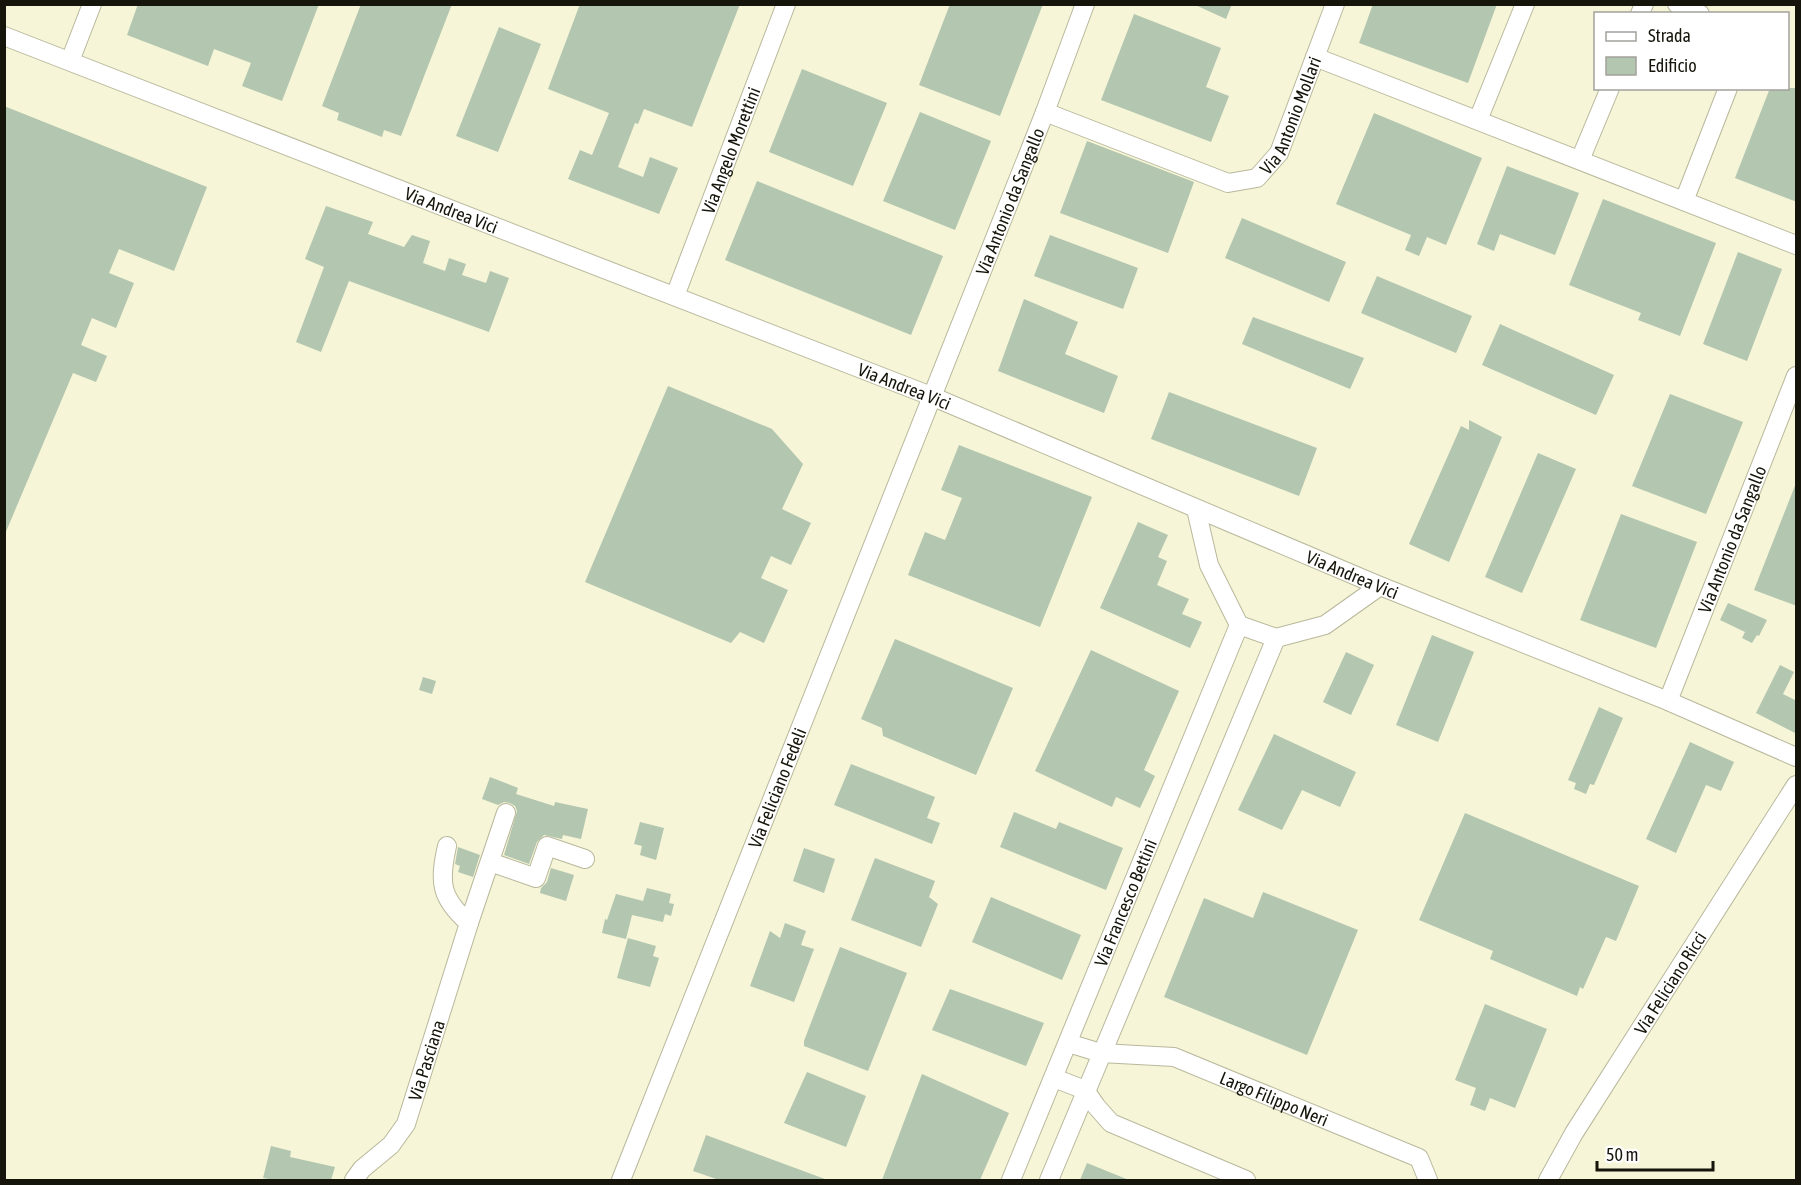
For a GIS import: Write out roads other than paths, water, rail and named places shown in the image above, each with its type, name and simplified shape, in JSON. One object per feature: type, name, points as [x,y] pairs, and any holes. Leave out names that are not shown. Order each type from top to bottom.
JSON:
[{"type":"street","points":[[70,62],[92,4]]},
{"type":"street","name":"Via Angelo Morettini","points":[[675,296],[786,4]]},
{"type":"street","name":"Via Antonio da Sangallo","points":[[931,396],[1045,112],[1085,4]]},
{"type":"street","name":"Via Antonio Mollari","points":[[1045,112],[1228,183],[1257,178],[1279,153],[1335,4]]},
{"type":"street","points":[[1478,120],[1525,4]]},
{"type":"street","points":[[1677,4],[1695,12]]},
{"type":"street","name":"Via Andrea Vici","points":[[4,36],[931,396],[1380,586],[1668,701],[1797,757]]},
{"type":"street","points":[[1315,57],[1797,245]]},
{"type":"street","points":[[1580,160],[1609,90]]},
{"type":"street","points":[[1684,201],[1727,90]]},
{"type":"street","name":"Via Antonio da Sangallo","points":[[1668,701],[1797,376]]},
{"type":"street","name":"Via Feliciano Fedeli","points":[[621,1180],[931,396]]},
{"type":"street","points":[[1196,509],[1209,566],[1239,625],[1276,638],[1325,625],[1380,586]]},
{"type":"street","name":"Via Francesco Bettini","points":[[1011,1180],[1239,625]]},
{"type":"street","name":"Via Francesco Bettini","points":[[1048,1180],[1276,638]]},
{"type":"street","name":"Via Feliciano Ricci","points":[[1548,1180],[1574,1133],[1797,785]]},
{"type":"street","name":"Via Pasciana","points":[[354,1180],[362,1169],[391,1145],[406,1124],[506,813]]},
{"type":"street","points":[[447,846],[441,872],[444,890],[450,904],[469,923]]},
{"type":"street","points":[[490,862],[536,878],[547,846],[585,859]]},
{"type":"street","name":"Largo Filippo Neri","points":[[1068,1043],[1101,1053],[1174,1057],[1419,1158],[1428,1180]]},
{"type":"street","points":[[1054,1078],[1085,1090],[1111,1123],[1246,1180]]}]
